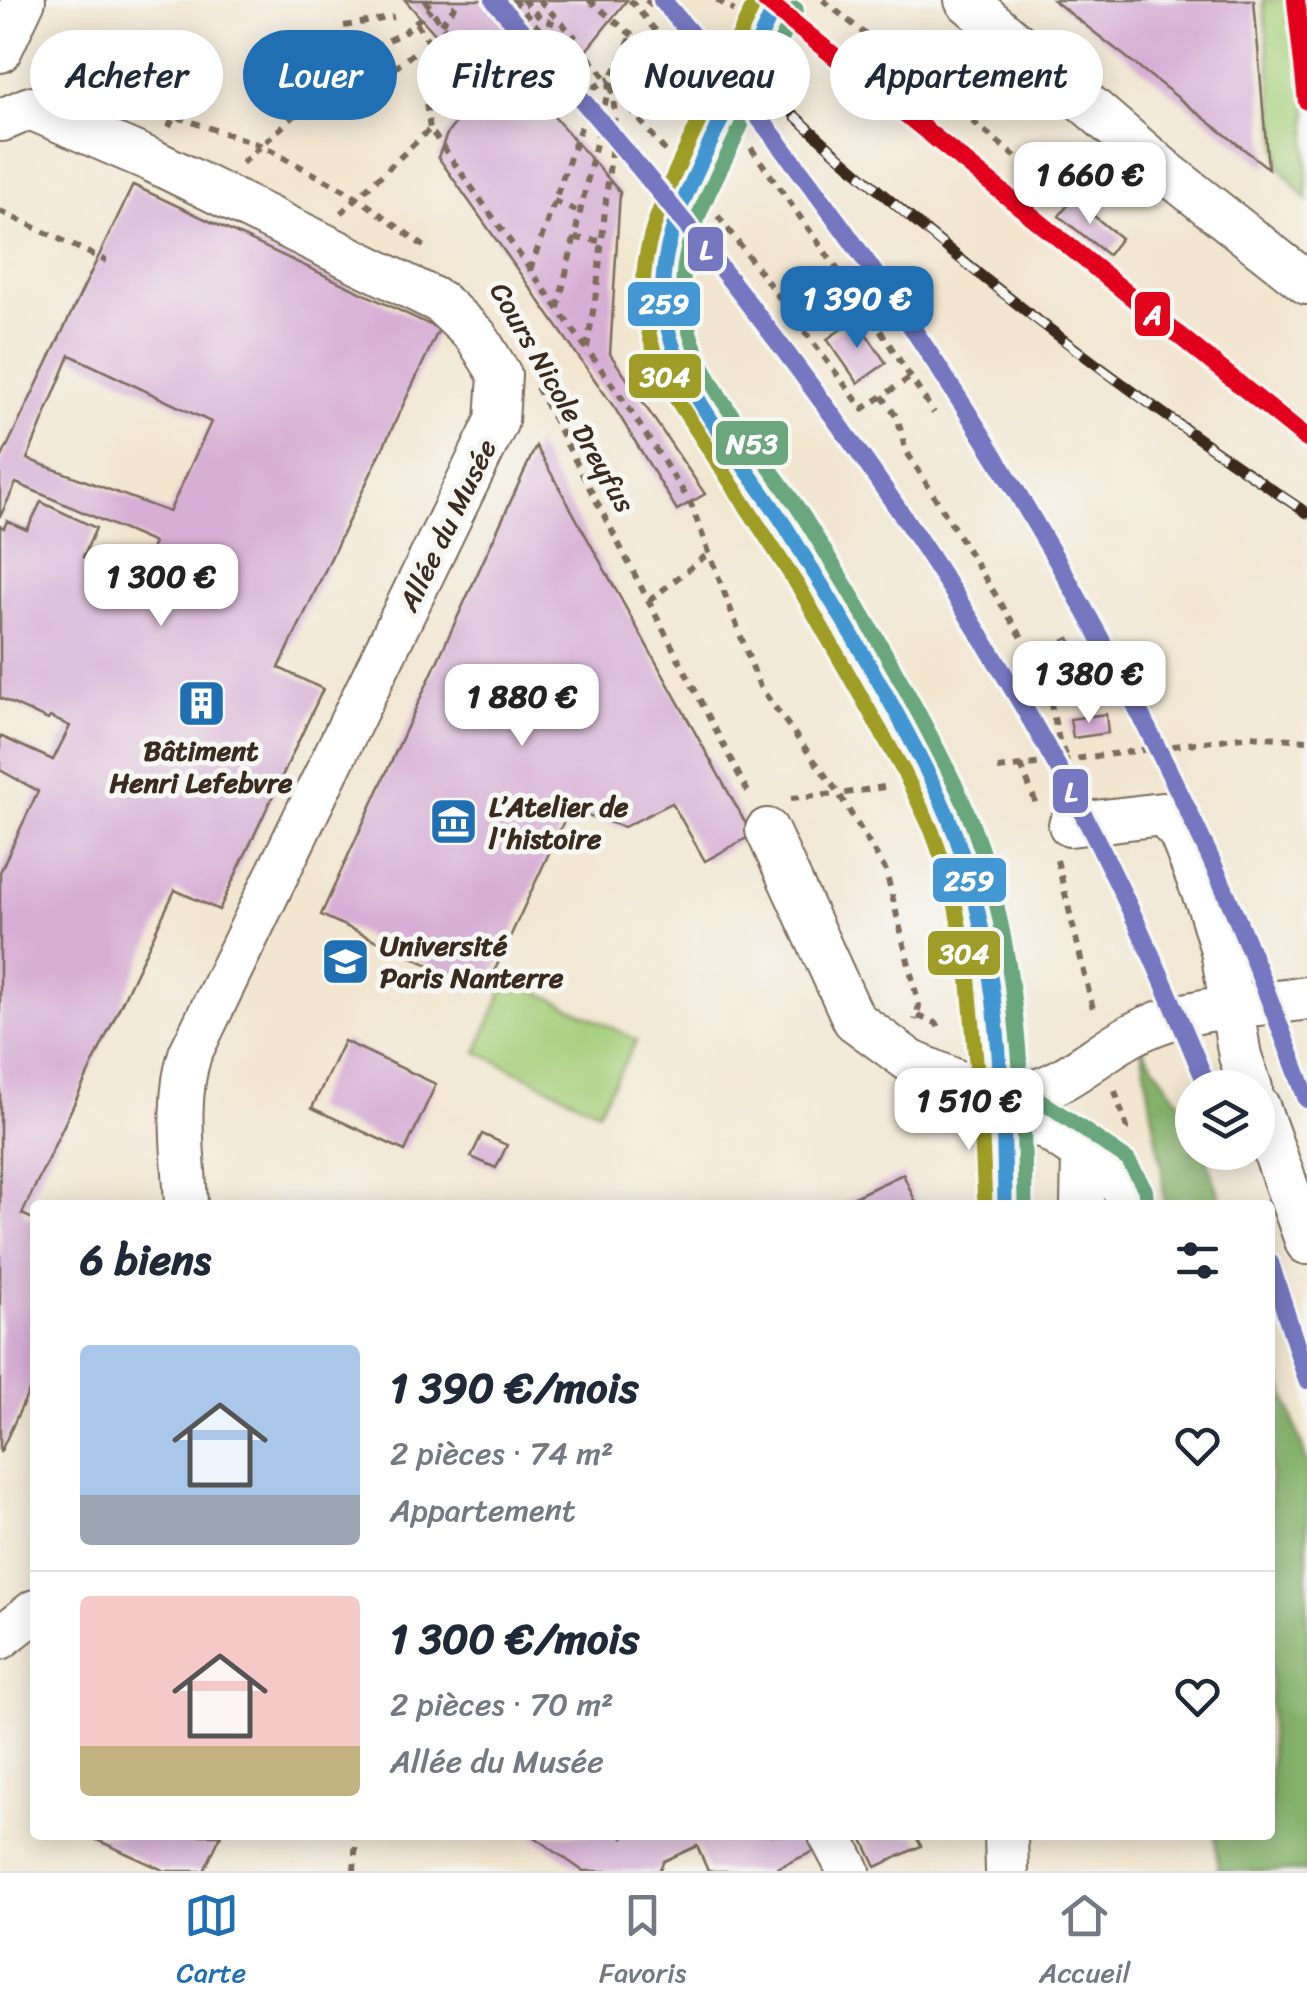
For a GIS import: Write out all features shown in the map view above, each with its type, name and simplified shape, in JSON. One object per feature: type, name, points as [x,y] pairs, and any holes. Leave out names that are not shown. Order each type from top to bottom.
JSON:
[{"type":"street","points":[[0,51],[24,0]]},
{"type":"street","points":[[757,30],[778,0]]},
{"type":"street","points":[[966,0],[1165,172],[1307,283]]},
{"type":"street","name":"Allée du Musée","points":[[1,120],[30,108],[152,161],[440,302],[476,336],[500,375],[497,421],[190,1054],[183,1074],[182,1095],[186,1200]]},
{"type":"street","points":[[706,120],[664,254],[661,284],[671,341],[697,391],[841,617],[936,790],[970,873],[982,920],[995,1030],[984,1092],[1006,1151],[1004,1200]]},
{"type":"street","points":[[777,814],[854,1020],[910,1061],[984,1092],[1114,1174],[1127,1200]]},
{"type":"street","points":[[1056,832],[1162,814],[1180,833],[1222,950],[1245,1070]]},
{"type":"street","points":[[984,1092],[1021,1096],[1049,1089],[1144,1028],[1184,1014],[1307,998]]},
{"type":"street","points":[[1275,1154],[1307,1243]]},
{"type":"street","points":[[1082,1200],[1083,1156]]},
{"type":"street","points":[[0,1638],[30,1615]]},
{"type":"street","points":[[833,1840],[849,1871]]},
{"type":"street","points":[[1006,1840],[1007,1871]]},
{"type":"path","points":[[425,0],[445,30]]},
{"type":"path","points":[[442,24],[460,0]]},
{"type":"path","points":[[524,0],[541,19],[562,26]]},
{"type":"path","points":[[539,0],[610,77]]},
{"type":"path","points":[[589,0],[625,30]]},
{"type":"path","points":[[630,0],[660,30]]},
{"type":"path","points":[[646,0],[670,30]]},
{"type":"path","points":[[823,0],[1064,196]]},
{"type":"path","points":[[214,192],[260,145],[364,54],[416,23],[431,9]]},
{"type":"path","points":[[553,16],[566,30]]},
{"type":"path","points":[[344,26],[394,17]]},
{"type":"path","points":[[416,23],[420,30]]},
{"type":"path","points":[[397,67],[417,50]]},
{"type":"path","points":[[530,270],[596,87],[610,79]]},
{"type":"path","points":[[558,308],[610,82]]},
{"type":"path","points":[[152,161],[174,116],[260,145],[356,198],[442,259]]},
{"type":"path","points":[[429,120],[430,128],[690,502],[760,687],[839,794],[886,871],[919,1006],[914,1023]]},
{"type":"path","points":[[587,349],[598,287],[614,120]]},
{"type":"path","points":[[356,198],[430,128]]},
{"type":"path","points":[[740,135],[794,206],[934,412]]},
{"type":"path","points":[[554,201],[579,212]]},
{"type":"path","points":[[0,211],[106,261]]},
{"type":"path","points":[[575,238],[601,241]]},
{"type":"path","name":"Cours Nicole Dreyfus","points":[[528,372],[649,601],[777,814]]},
{"type":"path","points":[[882,396],[898,419],[905,449],[1044,674],[1067,760]]},
{"type":"path","points":[[649,601],[710,553]]},
{"type":"path","points":[[998,769],[1250,736],[1307,740]]},
{"type":"path","points":[[1021,765],[1056,832],[1095,1020]]},
{"type":"path","points":[[777,814],[839,794],[884,787]]},
{"type":"path","points":[[1111,1078],[1128,1128],[1120,1134]]},
{"type":"path","points":[[354,1871],[356,1840]]},
{"type":"green space","points":[[1263,0],[1307,0],[1307,200],[1280,168]]},
{"type":"green space","points":[[508,977],[637,1040],[598,1111],[477,1052]]},
{"type":"green space","points":[[1141,1047],[1175,1095],[1175,1170],[1211,1170],[1221,1200],[1164,1200]]},
{"type":"green space","points":[[1275,1363],[1307,1462],[1307,1871],[1218,1871],[1215,1840],[1275,1840]]},
{"type":"building","points":[[405,0],[627,0],[590,46],[590,30],[432,30]]},
{"type":"building","points":[[1053,0],[1254,0],[1268,168],[1103,39],[1103,30],[1091,30]]},
{"type":"building","points":[[458,120],[557,120],[620,192],[610,354],[705,494],[677,510],[616,410],[438,157]]},
{"type":"building","points":[[133,185],[439,329],[279,668],[323,689],[219,910],[175,890],[22,1214],[30,1218],[30,1389],[0,1453],[0,872],[38,791],[0,770],[0,736],[53,760],[70,726],[0,698],[0,526],[4,528],[7,521],[27,530],[41,502],[96,528],[83,557],[135,585],[154,543],[16,483],[0,517],[0,461]],"holes":[[[70,355],[211,422],[169,512],[27,459]]]},
{"type":"building","points":[[1073,199],[1121,238],[1108,255],[1059,216]]},
{"type":"building","points":[[856,319],[886,363],[858,383],[827,339]]},
{"type":"building","points":[[536,446],[752,835],[705,861],[672,803],[624,827],[569,810],[485,991],[321,915]]},
{"type":"building","points":[[1069,638],[1085,669],[1070,676],[1055,645]]},
{"type":"building","points":[[1106,714],[1108,733],[1073,738],[1070,719]]},
{"type":"building","points":[[344,1041],[436,1084],[405,1151],[312,1108]]},
{"type":"building","points":[[482,1134],[507,1145],[496,1168],[471,1157]]},
{"type":"building","points":[[903,1174],[915,1200],[848,1200]]},
{"type":"building","points":[[97,1840],[219,1840],[204,1871],[165,1871]]},
{"type":"building","points":[[538,1840],[814,1840],[819,1849],[771,1871],[708,1871],[697,1846],[664,1861],[659,1871],[583,1871]]},
{"type":"building","points":[[863,1840],[918,1840],[921,1846],[876,1867]]},
{"type":"railway","points":[[800,120],[916,223],[1043,324],[1173,421],[1307,513]]},
{"type":"transit line","name":"L","points":[[494,0],[726,275],[800,371],[938,569],[1002,670],[1082,811],[1139,928],[1200,1070]]},
{"type":"transit line","name":"L","points":[[662,0],[821,198],[965,408],[1031,516],[1153,739],[1208,853],[1307,1099]]},
{"type":"transit line","name":"304","points":[[756,0],[663,200],[646,260],[646,321],[671,391],[800,589],[904,772],[932,831],[952,887],[968,973],[985,1200]]},
{"type":"transit line","name":"A","points":[[765,0],[1307,439]]},
{"type":"transit line","name":"259","points":[[778,0],[672,232],[664,273],[667,326],[692,389],[789,532],[887,695],[939,796],[958,843],[985,944],[993,996],[1005,1200]]},
{"type":"transit line","name":"A","points":[[1296,0],[1307,101]]},
{"type":"transit line","name":"N53","points":[[796,9],[692,234],[683,274],[687,325],[712,383],[805,519],[883,649],[937,748],[975,830],[991,881],[1012,989],[1022,1099],[1025,1200]]},
{"type":"transit line","name":"N53","points":[[1011,1080],[1128,1160],[1145,1189],[1146,1200]]},
{"type":"transit line","name":"L","points":[[1275,1279],[1307,1380]]},
{"type":"place","name":"Bâtiment Henri Lefebvre","points":[[201,703]]},
{"type":"place","name":"L’Atelier de l'histoire","points":[[454,822]]},
{"type":"place","name":"Université Paris Nanterre","points":[[345,961]]}]
